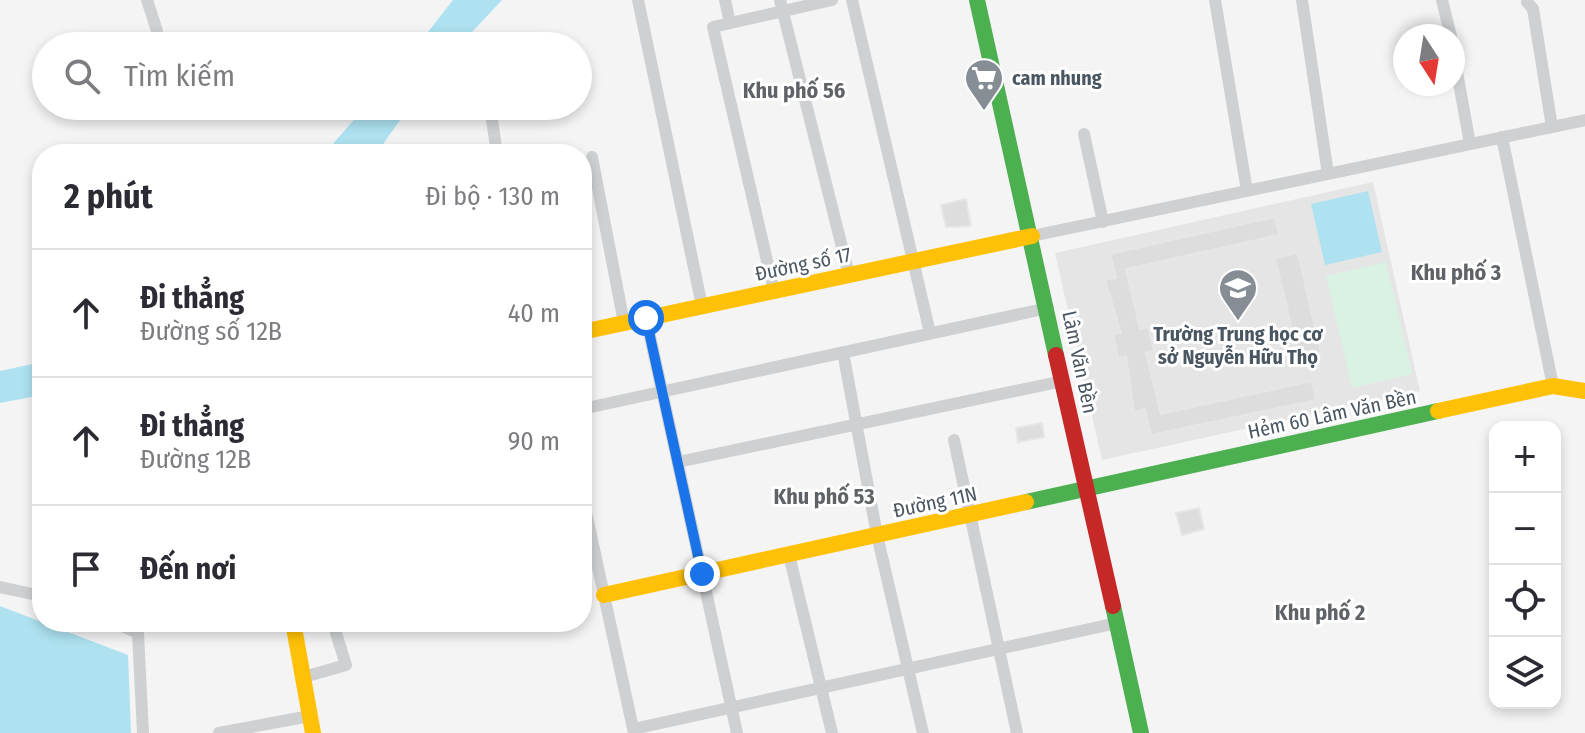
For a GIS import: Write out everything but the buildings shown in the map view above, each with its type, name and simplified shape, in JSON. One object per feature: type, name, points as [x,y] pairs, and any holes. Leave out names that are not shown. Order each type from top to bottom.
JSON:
[{"type":"street","points":[[147,0],[157,31]]},
{"type":"street","points":[[638,0],[702,306]]},
{"type":"street","points":[[725,0],[730,23]]},
{"type":"street","points":[[774,291],[713,27],[781,6],[832,0]]},
{"type":"street","points":[[852,0],[930,333]]},
{"type":"street","name":"Lâm Văn Bền","points":[[977,0],[1141,733]]},
{"type":"street","points":[[1215,0],[1247,191]]},
{"type":"street","points":[[1302,0],[1328,174]]},
{"type":"street","points":[[1442,0],[1448,24]]},
{"type":"street","points":[[1527,2],[1533,9],[1552,127]]},
{"type":"street","points":[[781,6],[849,275]]},
{"type":"street","points":[[1461,96],[1470,144]]},
{"type":"street","points":[[492,120],[496,144]]},
{"type":"street","points":[[1032,236],[1585,120]]},
{"type":"street","points":[[1084,134],[1103,222]]},
{"type":"street","points":[[1502,137],[1553,386]]},
{"type":"street","points":[[592,157],[624,323]]},
{"type":"street","name":"Đường số 17","points":[[592,330],[1032,236]]},
{"type":"street","points":[[592,407],[1048,308]]},
{"type":"street","points":[[646,318],[737,733]]},
{"type":"street","points":[[843,352],[877,535],[923,733]]},
{"type":"street","points":[[678,462],[1063,381]]},
{"type":"street","name":"Hẻm 60 Lâm Văn Bền","points":[[1087,489],[1553,386],[1585,391]]},
{"type":"street","points":[[954,440],[1017,733]]},
{"type":"street","name":"Đường 11N","points":[[604,595],[1087,489]]},
{"type":"street","points":[[592,540],[634,731],[1117,623]]},
{"type":"street","points":[[789,555],[832,733]]},
{"type":"street","points":[[0,587],[32,594]]},
{"type":"street","points":[[140,632],[143,733]]},
{"type":"street","points":[[219,733],[311,724],[295,632]]},
{"type":"street","points":[[304,677],[346,665],[336,633]]},
{"type":"shaded area","name":"Trường Trung học cơ sở Nguyễn Hữu Thọ","points":[[1373,182],[1420,391],[1102,460],[1055,253]]},
{"type":"green space","points":[[1386,262],[1412,374],[1352,388],[1326,276]]},
{"type":"water","points":[[453,0],[502,0],[472,32],[428,32]]},
{"type":"water","points":[[354,120],[400,120],[383,144],[333,144]]},
{"type":"water","points":[[1368,191],[1382,252],[1325,265],[1311,204]]},
{"type":"water","points":[[32,364],[32,397],[0,403],[0,371]]},
{"type":"water","points":[[0,606],[32,618],[32,632],[68,632],[128,655],[131,733],[0,733]]},
{"type":"traffic: fast","points":[[977,0],[1056,355]]},
{"type":"traffic: fast","points":[[1026,502],[1438,411]]},
{"type":"traffic: fast","points":[[1113,606],[1141,733]]},
{"type":"traffic: slow","points":[[592,330],[1032,236]]},
{"type":"traffic: slow","points":[[1438,411],[1553,386],[1585,391]]},
{"type":"traffic: slow","points":[[604,595],[1026,502]]},
{"type":"traffic: slow","points":[[295,632],[313,733]]},
{"type":"traffic: jam","points":[[1056,355],[1113,606]]},
{"type":"place","name":"cam nhung","points":[[984,112]]},
{"type":"place","name":"Trường Trung học cơ sở Nguyễn Hữu Thọ","points":[[1238,322]]},
{"type":"district","name":"Khu phố 56","points":[[794,90]]},
{"type":"district","name":"Khu phố 3","points":[[1456,272]]},
{"type":"district","name":"Khu phố 53","points":[[824,496]]},
{"type":"district","name":"Khu phố 2","points":[[1320,612]]},
{"type":"route","points":[[646,318],[702,574]]}]
